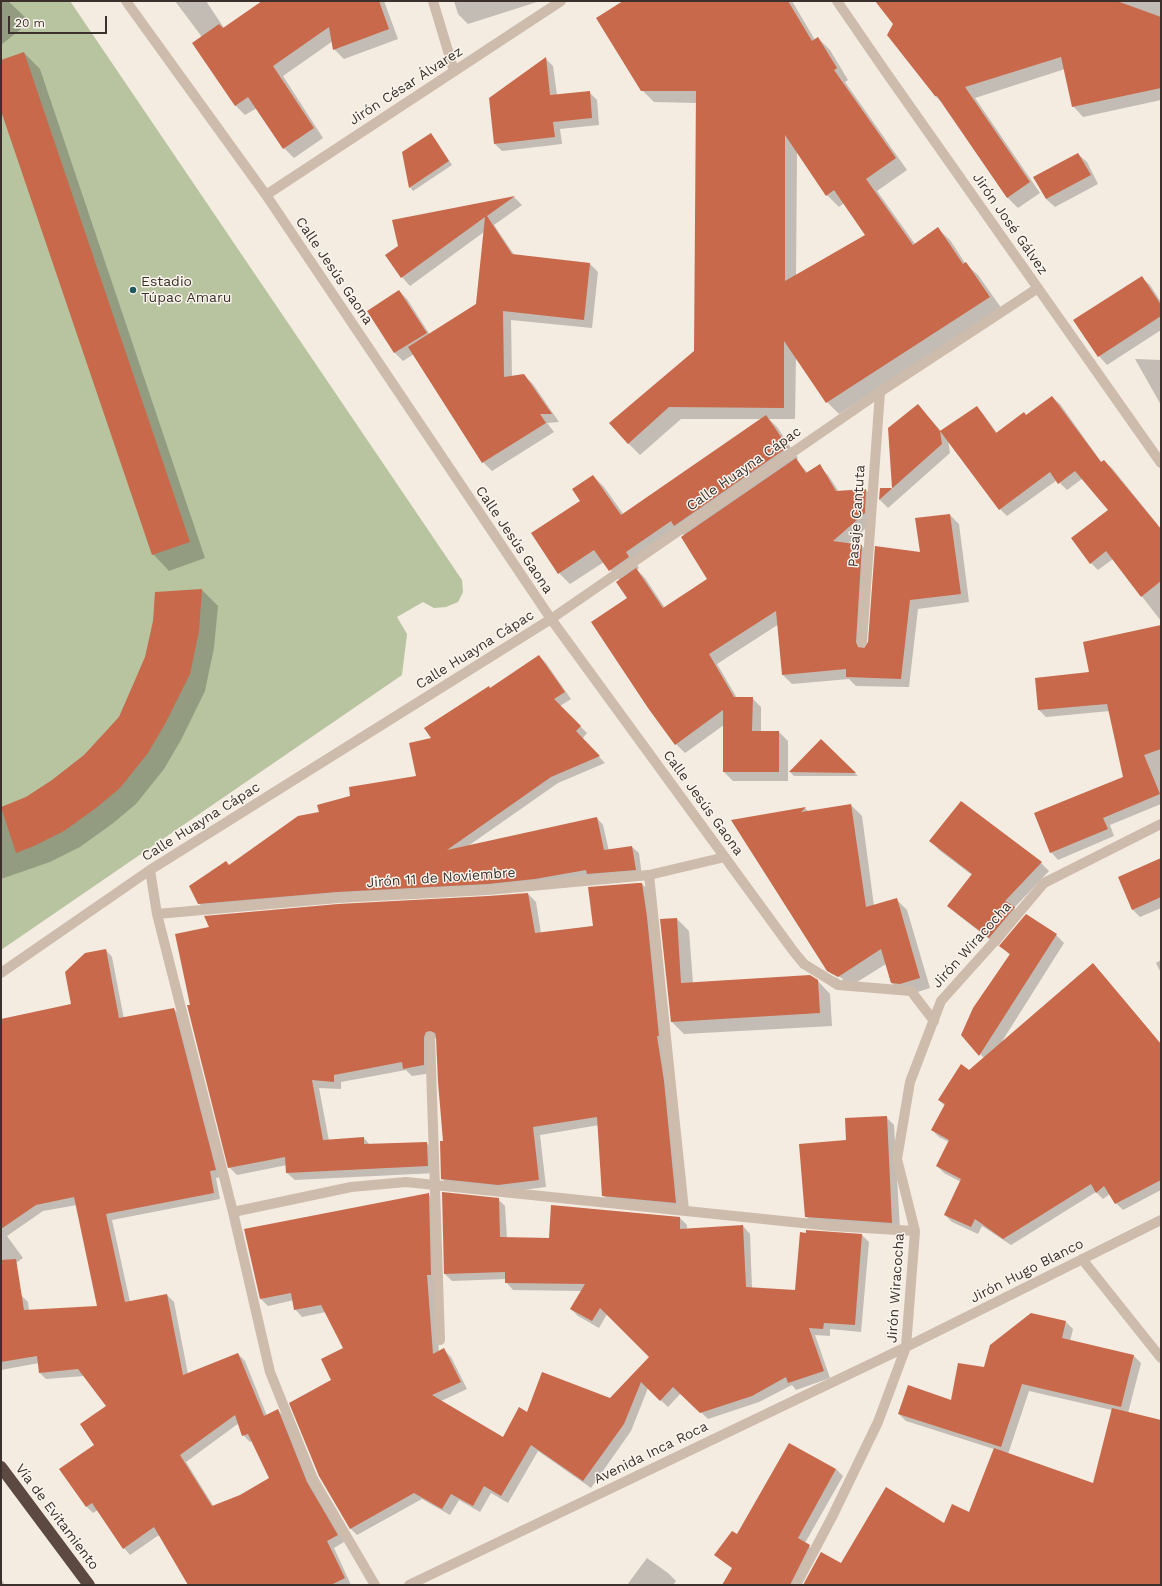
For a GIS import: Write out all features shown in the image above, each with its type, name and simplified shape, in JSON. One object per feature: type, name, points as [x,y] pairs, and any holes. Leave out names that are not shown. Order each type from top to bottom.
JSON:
[{"type":"highway","name":"Vía de Evitamiento","points":[[1,1467],[88,1585]]},
{"type":"street","name":"Calle Jesús Gaona","points":[[126,1],[266,195],[551,619],[804,964],[838,986],[910,991],[934,1021]]},
{"type":"street","points":[[433,1],[454,71]]},
{"type":"street","name":"Jirón César Álvarez","points":[[266,195],[561,1]]},
{"type":"street","name":"Jirón José Gálvez","points":[[837,1],[1161,463]]},
{"type":"street","name":"Calle Huayna Cápac","points":[[1,972],[150,870],[551,619],[880,392],[1038,288]]},
{"type":"street","name":"Pasaje Cantuta","points":[[862,642],[880,392]]},
{"type":"street","name":"Jirón Wiracocha","points":[[796,1585],[832,1517],[878,1422],[906,1347],[915,1231],[897,1159],[910,1082],[941,1000],[994,942],[1044,883],[1161,824]]},
{"type":"street","name":"Jirón 11 de Noviembre","points":[[157,914],[338,898],[488,890],[649,875],[725,857]]},
{"type":"street","points":[[150,870],[157,914],[233,1212],[270,1372],[313,1479],[375,1585]]},
{"type":"street","points":[[649,875],[684,1210]]},
{"type":"street","points":[[430,1037],[440,1340]]},
{"type":"street","points":[[233,1212],[351,1187],[406,1182],[831,1226],[915,1231]]},
{"type":"street","name":"Jirón Hugo Blanco","points":[[906,1347],[1161,1220]]},
{"type":"street","points":[[1082,1259],[1161,1358]]},
{"type":"street","name":"Avenida Inca Roca","points":[[409,1585],[906,1347]]},
{"type":"green space","name":"Estadio Túpac Amaru","points":[[1,1],[70,1],[462,580],[463,592],[458,602],[446,607],[434,608],[423,602],[397,617],[407,634],[402,675],[1,950]]},
{"type":"building","points":[[262,1],[379,1],[389,29],[333,50],[329,27],[273,66],[314,128],[283,149],[248,97],[235,106],[192,43],[219,24],[223,28]]},
{"type":"building","points":[[623,1],[788,1],[812,41],[818,37],[837,68],[834,70],[896,158],[866,179],[913,245],[938,227],[963,264],[966,262],[990,297],[826,403],[784,341],[784,408],[669,407],[628,444],[609,423],[694,351],[696,91],[641,91],[596,18]],"holes":[[[785,135],[826,196],[834,190],[865,235],[785,281]]]},
{"type":"building","points":[[875,1],[1117,1],[1161,17],[1161,88],[1072,107],[1061,57],[965,87],[1030,182],[1007,198],[937,96],[935,96],[887,35],[893,24]]},
{"type":"building","points":[[24,52],[190,542],[152,555],[1,111],[1,60]]},
{"type":"building","points":[[546,57],[550,95],[590,91],[592,118],[553,122],[555,137],[494,144],[489,98]]},
{"type":"building","points":[[431,133],[449,161],[409,188],[402,152]]},
{"type":"building","points":[[1078,153],[1091,175],[1046,199],[1033,177]]},
{"type":"building","points":[[515,196],[487,216],[512,254],[590,263],[584,320],[503,311],[504,377],[524,374],[552,414],[540,414],[546,423],[482,463],[408,347],[476,304],[485,217],[401,278],[385,255],[398,246],[392,220]]},
{"type":"building","points":[[1142,276],[1161,305],[1161,316],[1098,357],[1073,320]]},
{"type":"building","points":[[399,290],[427,333],[394,353],[367,311]]},
{"type":"building","points":[[1052,396],[1101,462],[1104,460],[1161,529],[1161,581],[1141,597],[1106,551],[1090,564],[1071,538],[1108,510],[1075,471],[1058,484],[1050,472],[999,510],[940,431],[977,406],[996,433],[1024,412],[1026,415]]},
{"type":"building","points":[[918,404],[940,431],[942,444],[879,500],[880,488],[892,488],[888,428]]},
{"type":"building","points":[[766,415],[788,447],[674,526],[671,521],[626,552],[629,557],[609,571],[594,550],[558,574],[531,533],[580,501],[572,489],[593,475],[621,515]]},
{"type":"building","points":[[796,458],[806,473],[820,464],[836,491],[866,489],[865,513],[833,541],[862,545],[856,642],[858,647],[864,648],[868,642],[875,546],[920,552],[915,518],[950,514],[961,594],[910,600],[901,679],[846,677],[846,669],[782,675],[776,611],[709,654],[734,697],[753,697],[752,731],[779,731],[779,772],[723,772],[723,710],[675,745],[648,708],[591,622],[627,598],[616,582],[636,568],[663,608],[707,579],[681,537]]},
{"type":"building","points":[[202,589],[199,631],[190,674],[165,724],[148,753],[120,788],[96,808],[64,831],[16,853],[1,807],[26,797],[52,780],[84,755],[119,717],[145,657],[153,621],[155,592]]},
{"type":"building","points":[[1161,625],[1161,749],[1144,755],[1160,794],[1103,818],[1108,829],[1050,853],[1034,813],[1123,777],[1107,704],[1038,710],[1035,678],[1089,672],[1083,642]]},
{"type":"building","points":[[539,655],[565,692],[554,699],[581,726],[576,731],[600,756],[551,777],[447,850],[597,817],[604,850],[632,846],[636,870],[587,874],[586,870],[535,879],[488,884],[337,892],[198,904],[189,886],[226,861],[229,865],[298,816],[319,812],[317,805],[350,796],[349,787],[416,776],[409,743],[431,738],[424,728],[489,686],[490,688]]},
{"type":"building","points":[[821,739],[856,773],[789,772]]},
{"type":"building","points":[[961,801],[1042,862],[1005,901],[1015,907],[989,938],[947,906],[972,874],[929,841]]},
{"type":"building","points":[[851,804],[866,907],[897,898],[920,978],[900,984],[891,983],[881,949],[838,977],[827,971],[731,820],[806,807],[801,812]]},
{"type":"building","points":[[1161,858],[1161,897],[1132,910],[1118,877]]},
{"type":"building","points":[[642,883],[647,917],[659,1036],[657,1036],[664,1081],[676,1203],[602,1196],[597,1117],[533,1127],[539,1180],[498,1185],[441,1179],[440,1141],[443,1141],[436,1037],[435,1033],[430,1031],[426,1032],[424,1037],[424,1065],[403,1069],[402,1062],[334,1075],[334,1082],[312,1080],[323,1140],[364,1137],[364,1144],[427,1142],[428,1166],[286,1173],[285,1157],[228,1168],[187,1005],[190,1005],[175,934],[209,927],[204,916],[338,904],[528,893],[535,933],[593,926],[588,887]]},
{"type":"building","points":[[1026,914],[1057,934],[979,1056],[961,1035],[973,1008],[1010,954],[999,946]]},
{"type":"building","points":[[677,918],[681,983],[810,975],[818,980],[820,1013],[671,1022],[660,919]]},
{"type":"building","points":[[106,949],[119,1018],[174,1008],[216,1170],[210,1171],[214,1193],[106,1214],[125,1302],[167,1294],[183,1375],[238,1353],[264,1416],[278,1409],[307,1482],[338,1535],[327,1541],[345,1578],[331,1585],[188,1585],[154,1527],[123,1549],[92,1503],[86,1507],[59,1469],[94,1445],[80,1424],[106,1406],[78,1369],[39,1373],[37,1356],[1,1362],[1,1260],[16,1259],[24,1310],[97,1306],[74,1197],[36,1205],[1,1229],[1,1019],[71,1004],[65,972],[85,953]],"holes":[[[235,1415],[242,1436],[248,1434],[269,1478],[240,1495],[212,1506],[180,1455]]]},
{"type":"building","points":[[1093,963],[1161,1044],[1161,1180],[1115,1204],[1104,1186],[1096,1193],[1091,1184],[1003,1239],[975,1219],[971,1227],[944,1215],[961,1179],[936,1166],[949,1140],[931,1130],[945,1104],[938,1100],[961,1064],[969,1070]]},
{"type":"building","points":[[887,1116],[892,1223],[805,1217],[799,1144],[846,1140],[845,1118]]},
{"type":"building","points":[[442,1192],[499,1198],[500,1237],[549,1238],[551,1205],[680,1217],[680,1229],[743,1225],[746,1287],[795,1290],[800,1232],[806,1233],[806,1230],[862,1234],[855,1325],[824,1323],[823,1329],[809,1328],[824,1371],[788,1383],[786,1377],[752,1396],[700,1413],[673,1387],[660,1401],[641,1382],[624,1424],[583,1481],[531,1445],[501,1496],[484,1486],[473,1506],[451,1494],[442,1509],[414,1493],[350,1529],[319,1476],[289,1403],[331,1380],[321,1359],[343,1348],[321,1305],[294,1310],[291,1293],[260,1299],[244,1229],[429,1193],[431,1275],[427,1275],[433,1354],[444,1348],[461,1382],[432,1395],[503,1437],[519,1407],[527,1412],[542,1372],[610,1398],[649,1357],[600,1308],[592,1321],[570,1309],[585,1284],[505,1283],[505,1272],[444,1274]]},
{"type":"building","points":[[1031,1313],[1066,1321],[1062,1338],[1134,1355],[1121,1407],[1022,1384],[1001,1447],[898,1414],[908,1385],[951,1400],[958,1363],[984,1367],[990,1345]]},
{"type":"building","points":[[1112,1408],[1161,1420],[1161,1585],[803,1585],[821,1552],[841,1563],[886,1487],[944,1523],[952,1504],[969,1512],[994,1448],[1093,1483]]},
{"type":"building","points":[[789,1443],[836,1469],[798,1538],[810,1545],[790,1585],[722,1585],[732,1568],[714,1555],[732,1531],[737,1534]]},
{"type":"place","name":"Estadio Túpac Amaru","points":[[133,290]]}]
